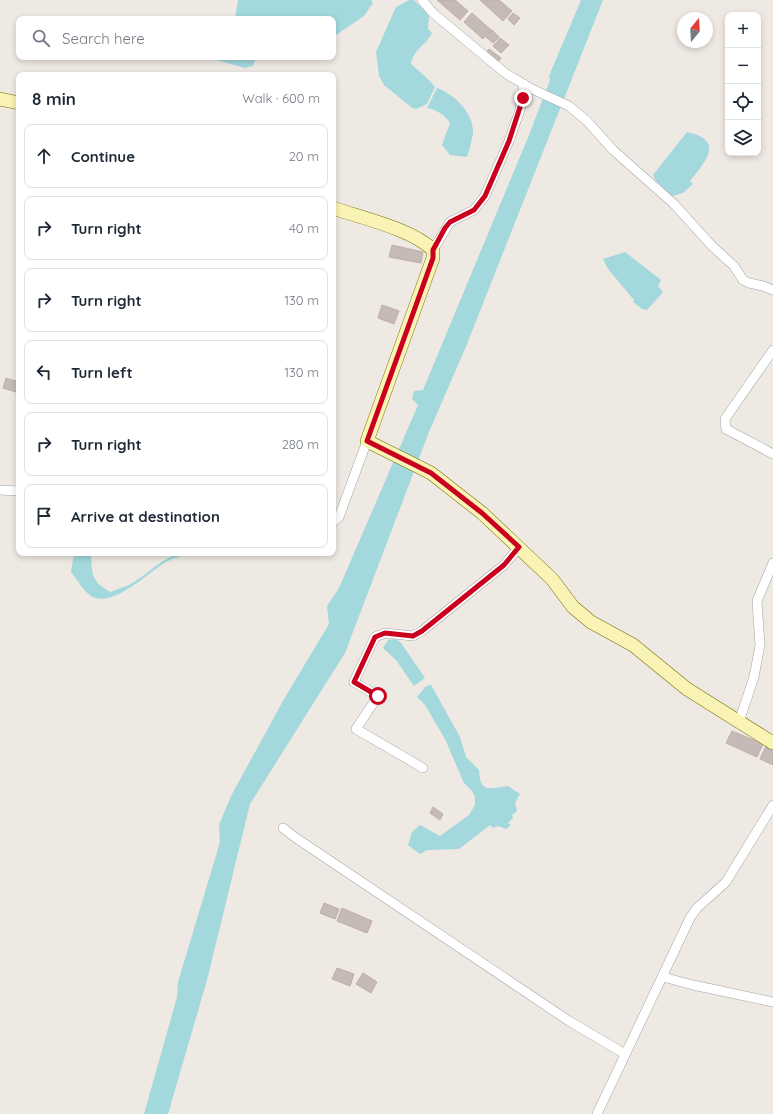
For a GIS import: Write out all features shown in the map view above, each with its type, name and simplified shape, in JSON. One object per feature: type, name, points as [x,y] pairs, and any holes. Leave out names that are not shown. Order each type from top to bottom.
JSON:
[{"type":"street","points":[[422,0],[433,13],[505,73],[569,106],[587,121],[613,150],[674,204],[712,246],[734,266],[743,280],[773,290]]},
{"type":"street","points":[[336,520],[339,517],[373,444],[433,258],[433,250],[450,222],[474,210],[485,196],[509,141],[528,86]]},
{"type":"street","points":[[0,98],[16,102]]},
{"type":"street","points":[[336,209],[389,227],[425,242],[433,250]]},
{"type":"street","points":[[773,350],[725,419],[726,429],[773,454]]},
{"type":"street","points":[[373,444],[431,473],[482,513],[552,579],[573,607],[591,622],[633,645],[687,689],[773,743]]},
{"type":"street","points":[[0,490],[16,492]]},
{"type":"street","points":[[423,768],[356,729],[378,696],[354,682],[375,637],[385,633],[413,636],[422,631],[504,565],[519,547]]},
{"type":"street","points":[[739,722],[754,677],[760,645],[757,601],[773,563]]},
{"type":"street","points":[[597,1114],[625,1054],[664,977],[690,918],[697,908],[726,882],[773,805]]},
{"type":"street","points":[[283,828],[569,1021],[625,1054]]},
{"type":"street","points":[[664,977],[693,985],[773,1002]]},
{"type":"water","points":[[238,0],[371,0],[373,3],[364,16],[336,35],[336,16],[235,16]]},
{"type":"water","points":[[409,0],[414,0],[429,15],[428,29],[432,33],[412,59],[411,64],[435,87],[427,104],[416,109],[411,107],[384,85],[379,76],[376,52],[396,7]]},
{"type":"water","points":[[581,0],[603,0],[467,344],[429,432],[345,653],[250,804],[207,980],[168,1114],[144,1114],[177,997],[178,982],[220,842],[219,825],[231,796],[284,699],[329,624],[327,606],[339,588],[418,405],[412,399],[414,391],[423,390],[529,135],[550,80],[549,76]]},
{"type":"water","points":[[217,60],[255,60],[253,66],[245,68]]},
{"type":"water","points":[[437,88],[450,95],[462,105],[470,118],[473,133],[467,157],[450,155],[442,145],[450,123],[440,113],[427,108]]},
{"type":"water","points":[[687,132],[706,140],[709,146],[709,152],[702,166],[690,181],[693,184],[683,193],[672,196],[656,181],[653,175]]},
{"type":"water","points":[[625,252],[661,280],[658,286],[663,292],[647,310],[642,309],[633,302],[634,300],[608,269],[603,259]]},
{"type":"water","points":[[74,556],[91,556],[92,572],[96,581],[111,592],[134,582],[161,562],[173,556],[180,556],[166,562],[130,588],[109,598],[100,599],[88,594],[71,572]]},
{"type":"water","points":[[396,639],[401,643],[425,678],[414,686],[396,660],[383,648],[388,640]]},
{"type":"water","points":[[431,685],[460,737],[466,757],[479,770],[481,783],[487,788],[508,786],[520,794],[515,803],[517,811],[512,815],[513,818],[508,823],[511,825],[506,829],[498,826],[493,828],[490,825],[459,849],[427,850],[420,854],[408,845],[412,832],[420,825],[440,836],[469,815],[475,805],[475,797],[472,791],[464,783],[445,739],[425,705],[417,697],[426,686]]},
{"type":"building","points":[[437,0],[455,0],[468,11],[460,20]]},
{"type":"building","points":[[480,0],[499,0],[512,11],[503,21]]},
{"type":"building","points":[[472,13],[491,30],[483,39],[464,22]]},
{"type":"building","points":[[513,13],[520,18],[514,25],[508,19]]},
{"type":"building","points":[[492,30],[499,37],[493,43],[486,37]]},
{"type":"building","points":[[500,38],[509,45],[501,53],[493,46]]},
{"type":"building","points":[[489,49],[501,58],[497,63],[485,53]]},
{"type":"building","points":[[392,245],[423,252],[421,263],[389,257]]},
{"type":"building","points":[[382,305],[399,311],[394,324],[378,318]]},
{"type":"building","points":[[6,378],[16,381],[16,392],[3,388]]},
{"type":"building","points":[[732,731],[763,744],[757,757],[726,743]]},
{"type":"building","points":[[766,746],[773,749],[773,765],[760,759]]},
{"type":"building","points":[[433,807],[443,814],[440,820],[430,813]]},
{"type":"building","points":[[324,903],[339,909],[335,919],[320,913]]},
{"type":"building","points":[[342,908],[372,921],[367,933],[337,921]]},
{"type":"building","points":[[337,968],[354,974],[350,986],[332,979]]},
{"type":"building","points":[[363,973],[377,982],[371,993],[356,984]]},
{"type":"route","points":[[378,696],[354,682],[375,637],[379,634],[385,633],[413,636],[422,631],[504,565],[519,547],[482,513],[431,473],[367,441],[433,258],[433,250],[450,222],[474,210],[479,206],[485,196],[509,141],[523,98]]}]
